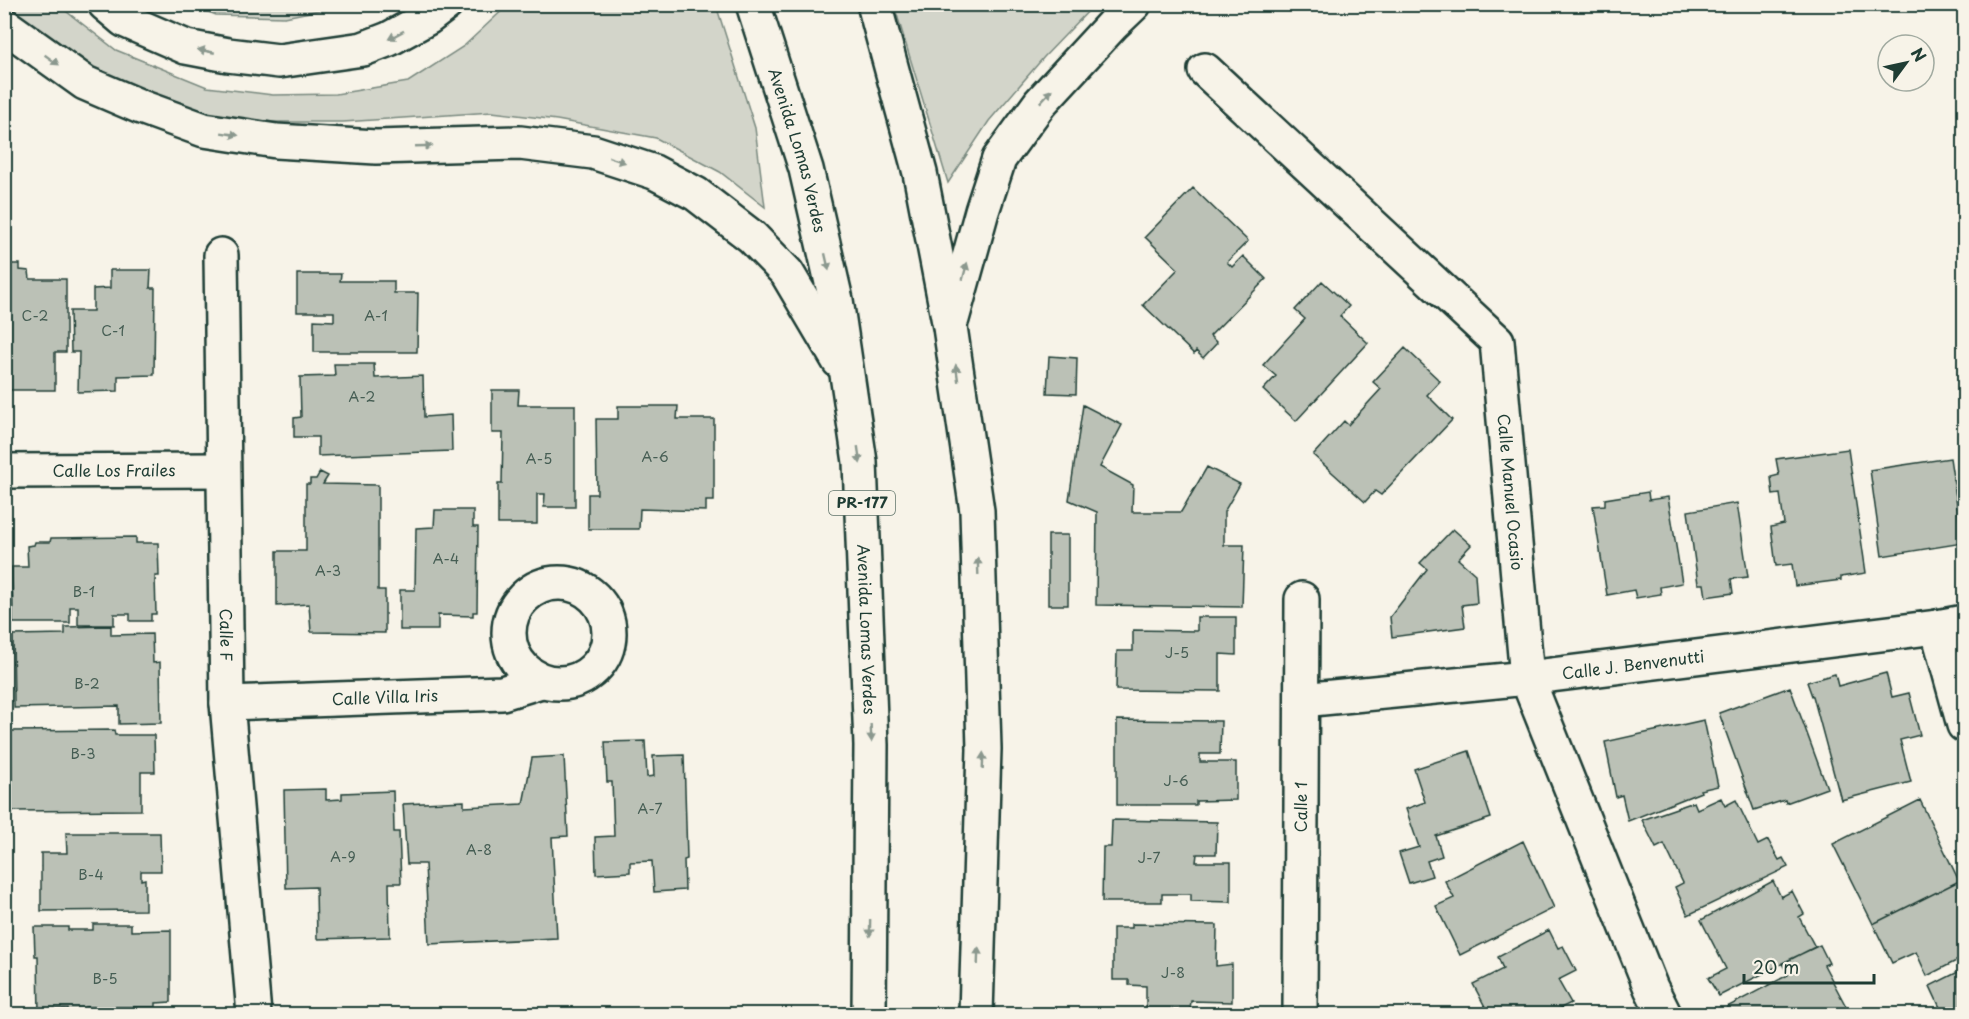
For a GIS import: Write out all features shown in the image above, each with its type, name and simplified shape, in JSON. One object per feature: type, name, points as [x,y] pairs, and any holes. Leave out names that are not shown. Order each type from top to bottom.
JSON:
[{"type":"main road","points":[[105,4],[124,20],[186,47],[279,61],[363,49],[389,39],[429,17],[446,4]]},
{"type":"main road","name":"Avenida Lomas Verdes","points":[[753,4],[806,169],[836,300],[860,462],[871,746],[869,1014]]},
{"type":"main road","points":[[874,4],[920,173],[950,327],[977,511],[984,749],[976,1014]]},
{"type":"main road","points":[[950,327],[999,159],[1040,103],[1134,4]]},
{"type":"main road","points":[[4,25],[85,83],[204,130],[276,141],[376,147],[520,143],[593,152],[654,172],[696,194],[752,237],[787,273],[847,375]]},
{"type":"main road","name":"Calle Manuel Ocasio","points":[[1205,70],[1497,341],[1527,678],[1646,977],[1665,1014]]},
{"type":"main road","name":"Calle F","points":[[220,255],[227,703],[254,1014]]},
{"type":"main road","name":"Calle Los Frailes","points":[[4,471],[223,470]]},
{"type":"main road","name":"Calle 1","points":[[1300,1014],[1302,599]]},
{"type":"main road","points":[[1951,625],[1965,725]]},
{"type":"main road","name":"Calle J. Benvenutti","points":[[1302,700],[1527,678],[1951,625]]},
{"type":"main road","name":"Calle Villa Iris","points":[[227,703],[502,693],[541,681]]},
{"type":"shaded area","points":[[894,4],[1094,5],[1044,57],[989,121],[948,183]]},
{"type":"shaded area","points":[[4,5],[58,5],[116,50],[207,87],[273,95],[336,94],[408,82],[464,46],[508,5],[716,5],[755,128],[765,207],[720,172],[656,138],[557,120],[492,112],[343,122],[274,122],[188,113],[94,73],[5,10]]},
{"type":"shaded area","points":[[190,5],[344,5],[285,17],[216,15]]},
{"type":"building","points":[[1193,188],[1248,241],[1227,262],[1232,267],[1243,256],[1266,279],[1210,336],[1217,343],[1203,358],[1196,351],[1194,354],[1143,305],[1178,269],[1145,237]]},
{"type":"building","points":[[4,264],[20,264],[20,270],[29,271],[30,279],[66,279],[66,352],[55,352],[55,390],[5,390]]},
{"type":"building","points":[[110,270],[151,270],[150,288],[155,288],[154,375],[118,376],[118,391],[78,392],[79,352],[71,352],[70,311],[93,311],[93,289],[110,288]]},
{"type":"building","points":[[297,274],[341,274],[340,281],[394,281],[394,293],[418,293],[417,352],[314,352],[314,320],[334,321],[334,312],[297,312]]},
{"type":"building","points":[[1322,281],[1349,306],[1340,316],[1368,343],[1296,421],[1263,390],[1276,376],[1263,365],[1305,319],[1295,310]]},
{"type":"building","points":[[1405,348],[1440,381],[1427,395],[1452,420],[1381,495],[1375,491],[1365,502],[1313,455],[1344,421],[1348,425],[1381,389],[1373,382]]},
{"type":"building","points":[[1049,356],[1077,358],[1076,394],[1047,393]]},
{"type":"building","points":[[334,364],[374,364],[375,378],[423,376],[424,417],[451,415],[452,451],[318,456],[318,437],[294,437],[294,418],[301,417],[300,377],[335,376]]},
{"type":"building","points":[[492,390],[519,390],[518,405],[575,405],[575,507],[544,507],[545,494],[537,494],[537,524],[498,524],[498,484],[502,484],[503,433],[492,433]]},
{"type":"building","points":[[1083,405],[1122,425],[1100,467],[1133,485],[1132,512],[1181,512],[1207,467],[1240,484],[1224,512],[1224,545],[1244,545],[1242,607],[1096,605],[1097,512],[1069,500]]},
{"type":"building","points":[[618,406],[678,406],[677,419],[714,419],[714,501],[706,501],[706,511],[640,509],[639,529],[588,529],[588,494],[597,494],[596,419],[618,419]]},
{"type":"building","points":[[1848,449],[1866,573],[1841,577],[1841,580],[1795,586],[1792,564],[1776,566],[1771,527],[1784,524],[1780,494],[1773,495],[1771,477],[1779,475],[1776,459]]},
{"type":"building","points":[[1950,458],[1963,543],[1882,556],[1870,470]]},
{"type":"building","points":[[320,472],[328,476],[323,484],[378,485],[378,590],[385,590],[385,633],[311,632],[309,604],[277,606],[277,551],[306,551],[306,484],[310,484],[310,479],[316,479]]},
{"type":"building","points":[[1648,492],[1649,500],[1668,497],[1682,583],[1660,587],[1661,594],[1636,598],[1634,590],[1607,595],[1593,506],[1605,505],[1605,499]]},
{"type":"building","points":[[1737,503],[1748,577],[1731,579],[1733,593],[1706,597],[1704,584],[1698,584],[1688,511]]},
{"type":"building","points":[[435,510],[473,510],[473,527],[478,527],[477,612],[473,612],[473,616],[438,615],[438,630],[400,630],[400,590],[415,590],[416,528],[434,527]]},
{"type":"building","points":[[1453,529],[1471,545],[1458,559],[1475,574],[1477,603],[1462,605],[1465,627],[1392,637],[1390,617],[1427,569],[1420,563]]},
{"type":"building","points":[[1048,535],[1068,535],[1068,605],[1048,605]]},
{"type":"building","points":[[136,537],[136,543],[158,543],[159,576],[155,576],[156,614],[151,614],[151,621],[130,621],[130,614],[114,614],[114,625],[78,625],[78,607],[70,607],[70,623],[13,623],[12,567],[28,567],[27,546],[34,545],[35,542],[50,542],[51,538]]},
{"type":"building","points":[[1197,617],[1236,617],[1236,655],[1220,654],[1220,691],[1116,690],[1117,651],[1133,651],[1133,630],[1197,631]]},
{"type":"building","points":[[111,626],[111,635],[152,634],[153,663],[160,662],[161,723],[119,724],[119,706],[14,708],[13,635],[65,634],[65,627]]},
{"type":"building","points":[[1886,673],[1892,697],[1909,693],[1920,735],[1900,740],[1911,782],[1841,800],[1813,696],[1807,682],[1835,674],[1838,686]]},
{"type":"building","points":[[1790,687],[1827,788],[1786,803],[1785,800],[1754,810],[1719,713]]},
{"type":"building","points":[[1117,720],[1221,721],[1220,754],[1200,754],[1200,762],[1236,762],[1236,800],[1196,801],[1196,805],[1117,805]]},
{"type":"building","points":[[1704,720],[1718,786],[1700,790],[1701,792],[1628,821],[1622,795],[1616,797],[1605,742]]},
{"type":"building","points":[[114,730],[115,735],[154,735],[155,772],[141,772],[141,810],[12,811],[11,731]]},
{"type":"building","points":[[645,741],[647,777],[654,776],[653,756],[684,755],[687,859],[684,860],[685,890],[654,892],[652,861],[630,862],[630,872],[596,874],[595,837],[614,836],[612,782],[607,782],[605,742]]},
{"type":"building","points":[[1469,751],[1491,818],[1436,836],[1442,856],[1427,861],[1432,876],[1409,883],[1399,853],[1419,847],[1406,809],[1425,802],[1414,769]]},
{"type":"building","points":[[564,756],[568,836],[552,837],[557,938],[429,944],[425,864],[407,864],[403,804],[464,801],[464,807],[523,804],[532,758]]},
{"type":"building","points":[[326,789],[326,800],[342,799],[342,793],[393,791],[394,832],[399,832],[401,883],[389,883],[390,937],[317,939],[316,887],[286,888],[284,790]]},
{"type":"building","points":[[1721,798],[1725,806],[1736,800],[1758,845],[1768,840],[1779,860],[1783,858],[1788,867],[1688,915],[1675,887],[1683,883],[1664,844],[1656,848],[1642,820],[1694,802],[1697,809]]},
{"type":"building","points":[[1920,800],[1959,881],[1873,924],[1833,844]]},
{"type":"building","points":[[1112,820],[1217,822],[1216,854],[1197,854],[1196,862],[1231,862],[1231,902],[1191,901],[1191,894],[1162,894],[1162,902],[1102,902],[1103,847],[1111,847]]},
{"type":"building","points":[[66,833],[160,833],[161,871],[141,871],[141,880],[145,879],[145,910],[41,911],[41,853],[67,853]]},
{"type":"building","points":[[1523,841],[1554,908],[1460,955],[1436,906],[1454,898],[1445,881]]},
{"type":"building","points":[[1773,881],[1781,897],[1792,891],[1804,914],[1799,917],[1815,947],[1719,996],[1708,978],[1726,969],[1701,920]]},
{"type":"building","points":[[1959,881],[1964,891],[1964,957],[1927,976],[1916,952],[1892,963],[1873,924]]},
{"type":"building","points":[[93,924],[131,924],[131,931],[171,930],[171,1002],[156,1003],[156,1007],[86,1007],[86,1014],[67,1014],[68,1009],[51,1009],[51,1014],[39,1014],[38,956],[35,956],[34,927],[93,930]]},
{"type":"building","points":[[1132,924],[1217,925],[1216,966],[1232,964],[1232,1002],[1191,1001],[1190,1009],[1146,1009],[1146,986],[1129,985],[1129,980],[1113,980],[1113,928],[1132,928]]},
{"type":"building","points":[[1549,930],[1558,948],[1563,946],[1576,971],[1558,980],[1571,1003],[1549,1014],[1489,1014],[1473,984],[1503,969],[1498,957]]},
{"type":"building","points":[[1820,945],[1829,963],[1824,965],[1848,1010],[1853,1007],[1857,1014],[1731,1014],[1727,1007],[1788,975],[1782,963]]},
{"type":"building","points":[[1964,969],[1964,1014],[1943,1014],[1930,986]]}]
